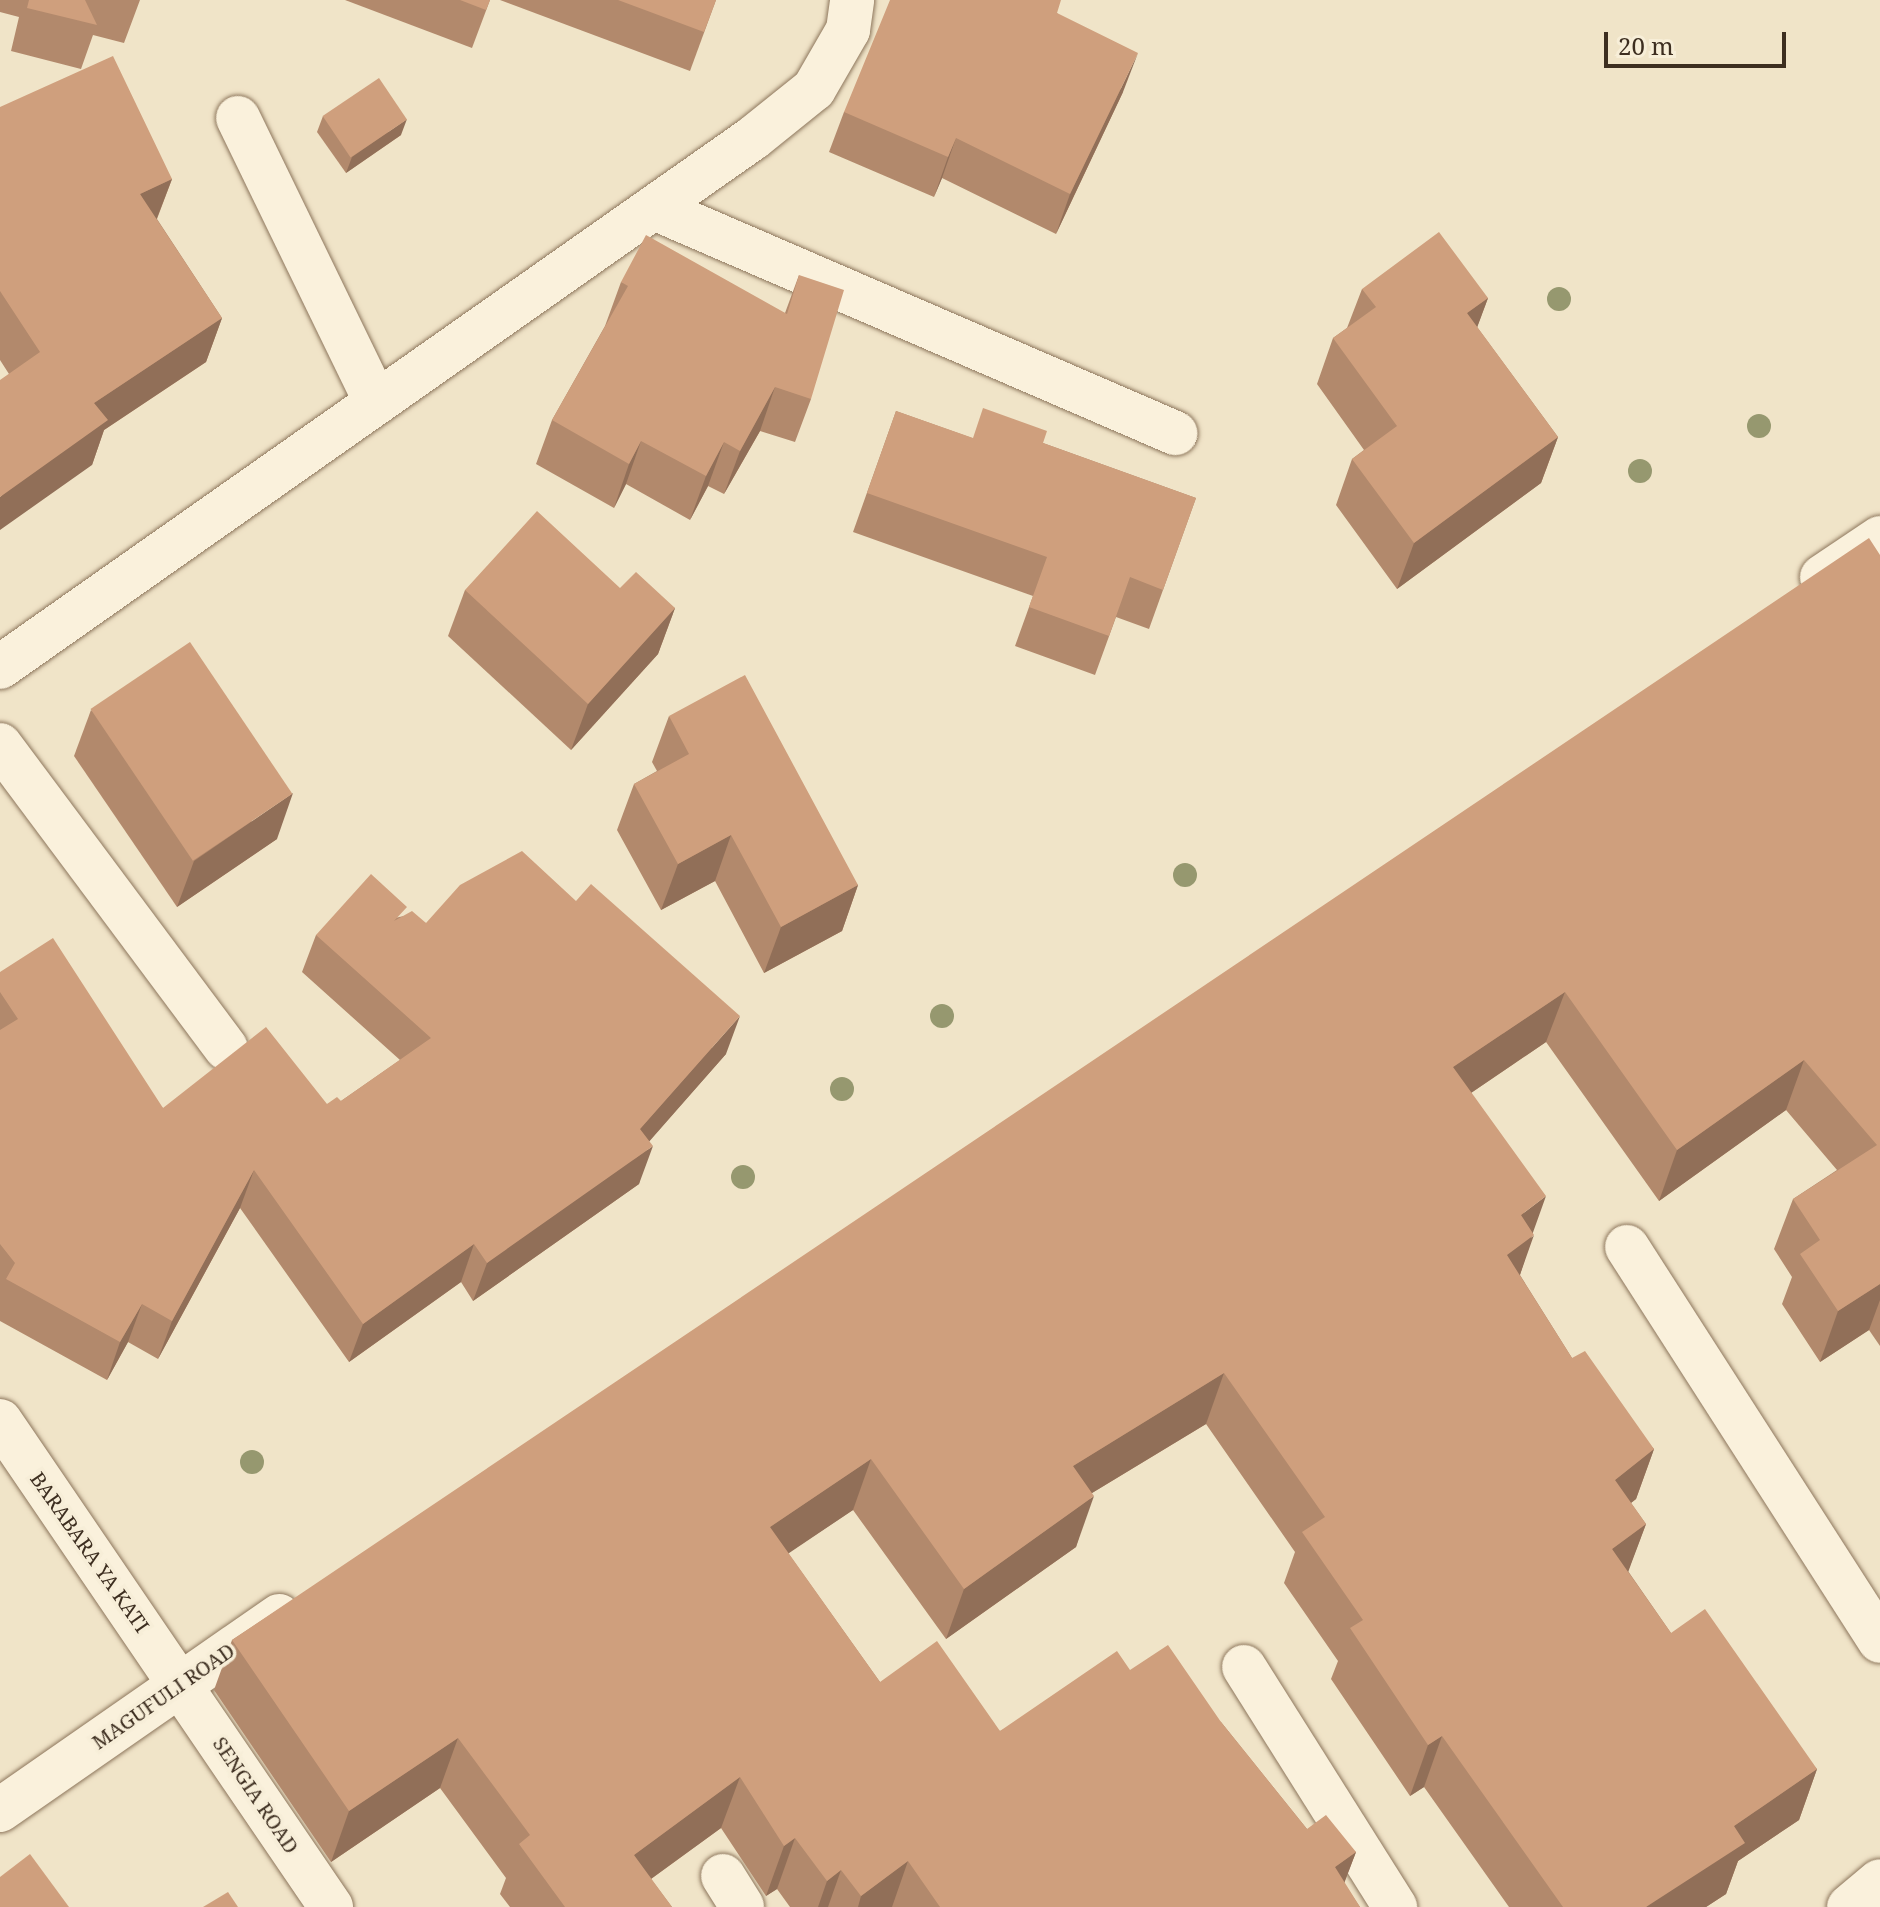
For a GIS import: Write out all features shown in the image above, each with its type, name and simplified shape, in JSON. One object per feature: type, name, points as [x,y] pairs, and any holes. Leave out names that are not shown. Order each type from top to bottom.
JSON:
[{"type":"street","points":[[0,667],[654,208],[814,89],[848,30],[852,0]]},
{"type":"street","points":[[238,118],[376,402]]},
{"type":"street","points":[[654,208],[1175,433]]},
{"type":"street","points":[[1783,603],[1880,538]]},
{"type":"street","points":[[0,745],[226,1048]]},
{"type":"street","points":[[1627,1247],[1880,1641]]},
{"type":"street","name":"BARABARA YA KATI","points":[[0,1421],[180,1683]]},
{"type":"street","name":"MAGUFULI ROAD","points":[[0,1810],[313,1593]]},
{"type":"street","points":[[1244,1667],[1395,1907]]},
{"type":"street","name":"SENGIA ROAD","points":[[180,1683],[331,1907]]},
{"type":"street","points":[[1849,1907],[1880,1881]]},
{"type":"building","points":[[29,0],[85,0],[97,25],[27,8]]},
{"type":"building","points":[[460,0],[490,0],[486,10]]},
{"type":"building","points":[[618,0],[716,0],[704,32]]},
{"type":"building","points":[[890,0],[1061,0],[1057,13],[1138,53],[1070,194],[956,138],[948,157],[844,112]]},
{"type":"building","points":[[113,56],[172,179],[140,194],[222,318],[94,403],[108,420],[0,497],[0,380],[40,352],[0,291],[0,107]]},
{"type":"building","points":[[379,78],[407,119],[351,157],[323,116]]},
{"type":"building","points":[[1439,232],[1488,298],[1467,313],[1558,437],[1414,543],[1352,459],[1397,426],[1333,338],[1376,307],[1362,289]]},
{"type":"building","points":[[646,235],[787,314],[799,275],[844,290],[811,399],[775,387],[740,451],[724,442],[706,476],[641,441],[629,464],[552,420],[628,286],[621,282]]},
{"type":"building","points":[[983,408],[1047,431],[1043,443],[1196,498],[1163,590],[1130,577],[1109,636],[1029,607],[1047,557],[867,493],[896,411],[973,438]]},
{"type":"building","points":[[537,511],[620,588],[636,572],[675,608],[588,704],[465,590]]},
{"type":"building","points":[[1869,538],[1880,555],[1880,1284],[1838,1311],[1800,1254],[1820,1240],[1793,1199],[1877,1145],[1804,1060],[1677,1150],[1565,992],[1453,1067],[1546,1196],[1521,1215],[1534,1235],[1507,1255],[1572,1358],[1585,1351],[1654,1449],[1615,1480],[1646,1524],[1612,1549],[1671,1633],[1705,1609],[1817,1769],[1734,1826],[1745,1843],[1646,1907],[1563,1907],[1442,1736],[1428,1745],[1350,1628],[1363,1620],[1302,1532],[1325,1517],[1224,1373],[1073,1466],[1094,1496],[964,1589],[871,1459],[770,1527],[880,1682],[937,1641],[1000,1731],[1117,1651],[1130,1670],[1168,1645],[1221,1722],[1307,1829],[1326,1815],[1356,1852],[1335,1867],[1360,1907],[940,1907],[908,1861],[861,1896],[841,1870],[827,1881],[795,1838],[784,1846],[740,1777],[634,1855],[672,1907],[565,1907],[519,1844],[530,1835],[458,1738],[349,1811],[232,1640]]},
{"type":"building","points":[[190,642],[292,794],[193,861],[91,709]]},
{"type":"building","points":[[745,675],[858,885],[781,927],[731,835],[678,864],[634,784],[689,754],[669,716]]},
{"type":"building","points":[[522,851],[576,901],[591,884],[740,1016],[640,1129],[653,1146],[487,1263],[474,1244],[363,1324],[254,1170],[172,1321],[142,1304],[120,1342],[6,1279],[15,1263],[0,1244],[0,1030],[18,1019],[0,992],[0,972],[53,938],[163,1108],[266,1027],[327,1104],[337,1097],[341,1101],[431,1038],[316,935],[371,874],[407,907],[394,921],[412,911],[426,923],[460,885]]},
{"type":"building","points":[[30,1854],[69,1907],[0,1907],[0,1877]]},
{"type":"building","points":[[228,1892],[238,1907],[203,1907]]}]
